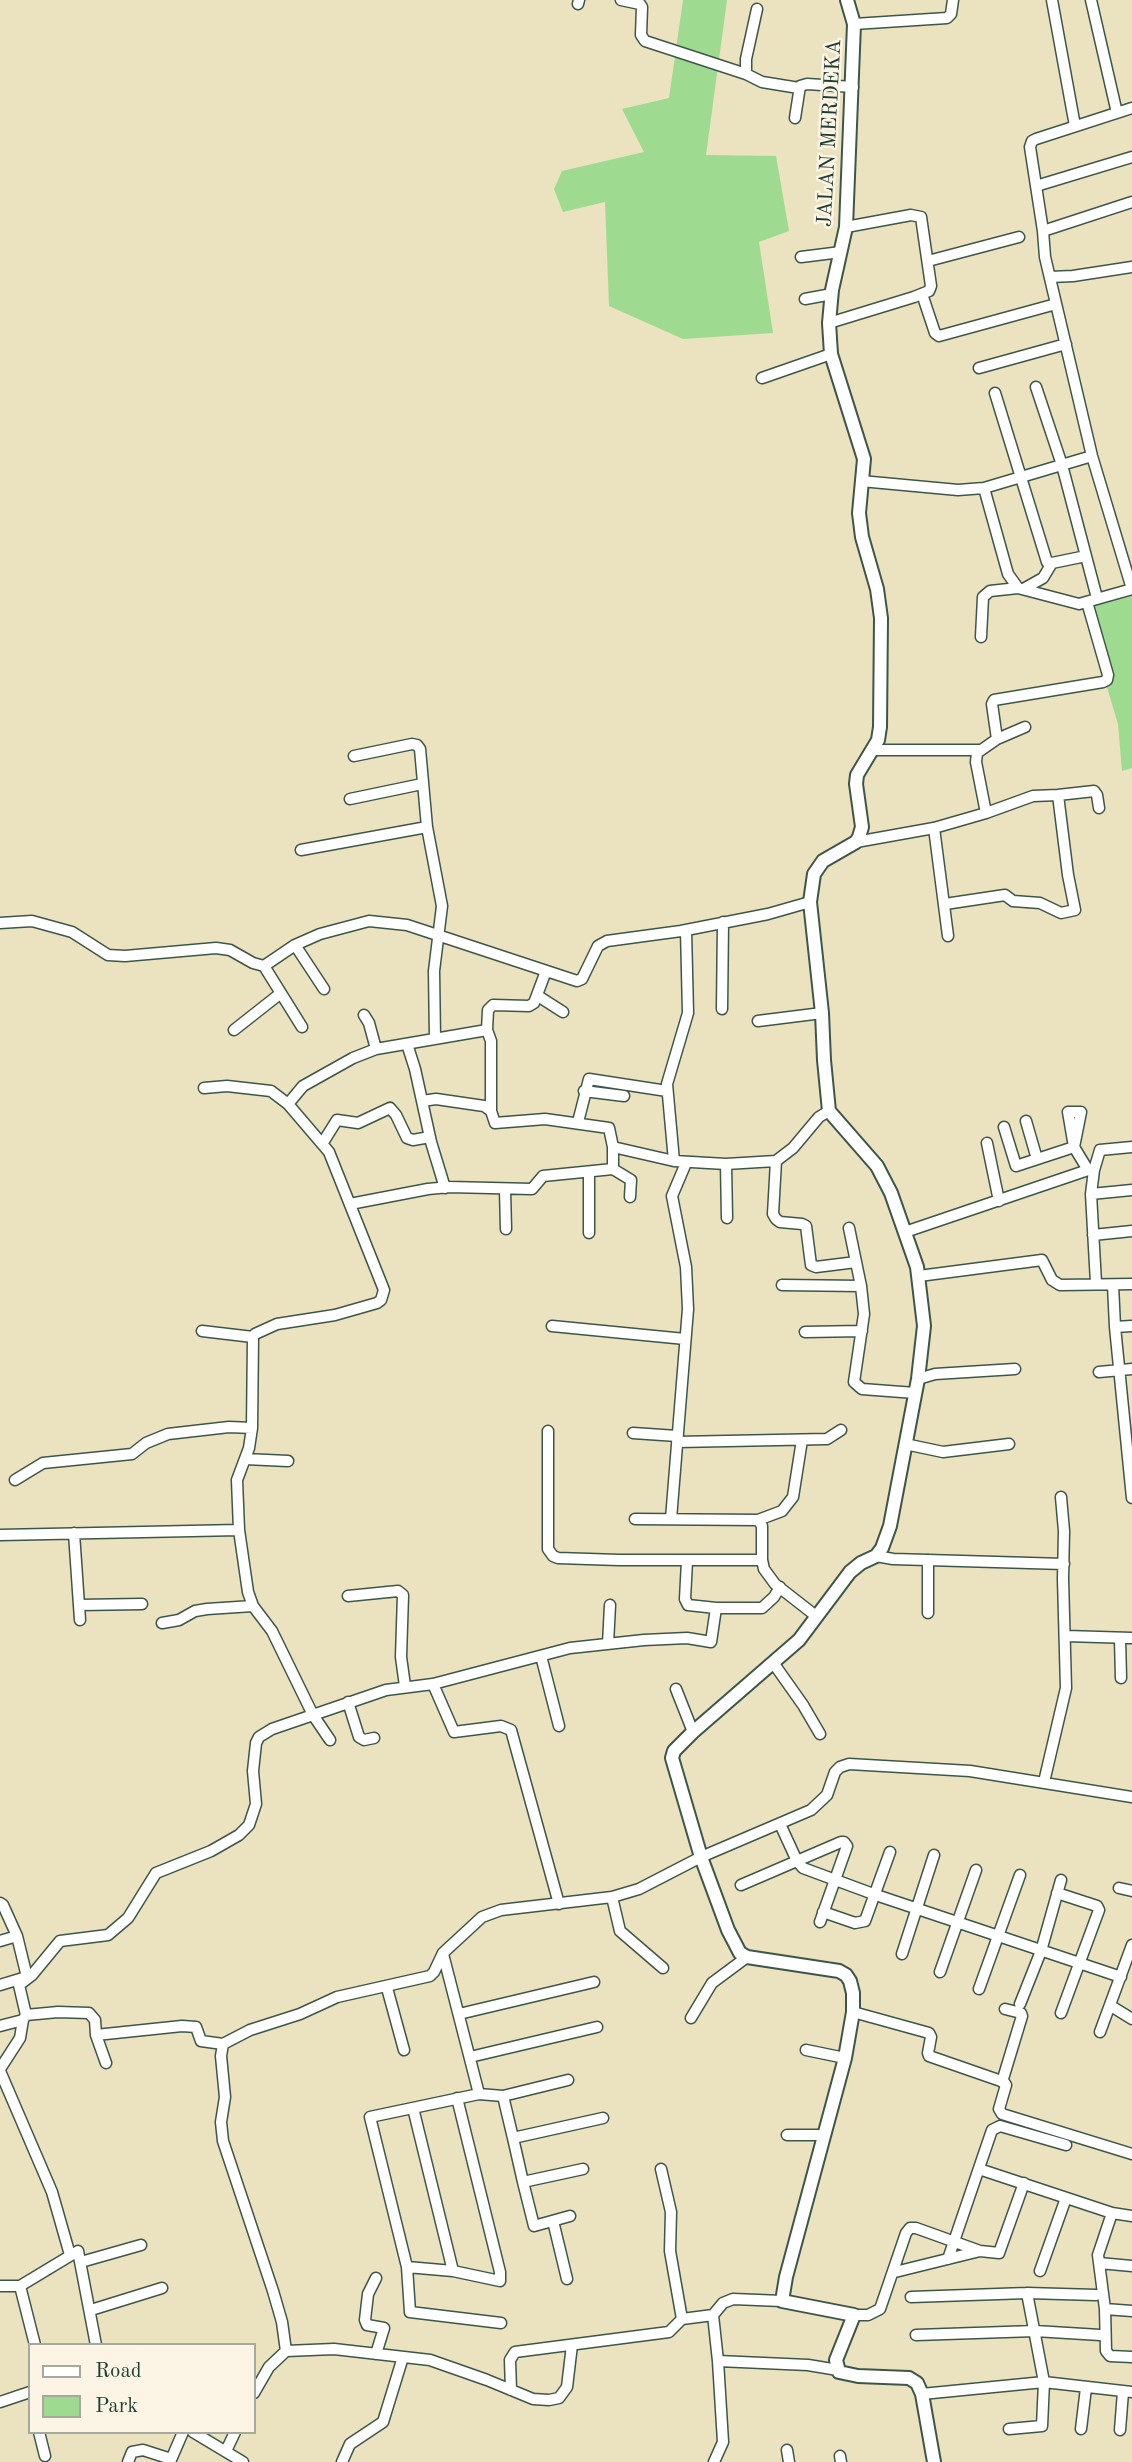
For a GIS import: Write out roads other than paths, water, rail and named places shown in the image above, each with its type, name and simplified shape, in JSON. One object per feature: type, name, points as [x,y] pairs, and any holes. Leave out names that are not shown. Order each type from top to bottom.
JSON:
[{"type":"street","points":[[621,0],[640,4],[642,7],[641,35],[645,41],[746,74],[762,82],[799,88],[807,84],[853,87]]},
{"type":"street","name":"JALAN MERDEKA","points":[[848,0],[854,24],[846,228],[832,294],[829,323],[831,355],[863,449],[864,468],[859,513],[881,618],[880,727],[872,750],[861,765],[856,784],[862,827],[856,842]]},
{"type":"street","points":[[854,24],[947,18],[951,14],[953,0]]},
{"type":"street","points":[[1052,0],[1075,126]]},
{"type":"street","points":[[1091,0],[1117,113]]},
{"type":"street","points":[[746,74],[746,59],[757,9]]},
{"type":"street","points":[[795,118],[799,88]]},
{"type":"street","points":[[984,488],[1008,574],[1021,588],[1070,603],[1132,589],[1092,456],[1045,257],[1030,147],[1032,141],[1132,108]]},
{"type":"street","points":[[1036,186],[1132,157]]},
{"type":"street","points":[[1043,231],[1132,202]]},
{"type":"street","points":[[829,323],[922,294],[929,291],[930,286],[922,220],[917,215],[846,228]]},
{"type":"street","points":[[928,261],[1019,237]]},
{"type":"street","points":[[801,257],[841,252]]},
{"type":"street","points":[[1050,277],[1132,267]]},
{"type":"street","points":[[805,299],[832,294]]},
{"type":"street","points":[[922,294],[935,333],[939,336],[1056,303]]},
{"type":"street","points":[[979,368],[1066,344]]},
{"type":"street","points":[[762,378],[831,355]]},
{"type":"street","points":[[997,738],[992,704],[994,700],[1103,682],[1108,675],[1086,556],[1062,465],[1036,387]]},
{"type":"street","points":[[995,393],[1047,562],[1086,556]]},
{"type":"street","points":[[861,481],[958,490],[984,488],[1092,456]]},
{"type":"street","points":[[981,638],[983,597],[990,592],[1021,588],[1043,578],[1052,563]]},
{"type":"street","points":[[986,813],[975,757],[997,738],[1025,727]]},
{"type":"street","points":[[354,756],[405,745],[416,745],[420,750],[427,827],[442,906],[434,995],[435,1039]]},
{"type":"street","points":[[872,750],[980,750]]},
{"type":"street","points":[[350,799],[422,784]]},
{"type":"street","points":[[876,1556],[888,1538],[918,1379],[923,1326],[919,1276],[891,1194],[877,1166],[829,1111],[810,902],[814,874],[823,861],[856,842],[934,828],[1033,796],[1094,791],[1099,808]]},
{"type":"street","points":[[945,904],[1005,895],[1013,901],[1040,903],[1061,913],[1075,910],[1058,795]]},
{"type":"street","points":[[301,850],[427,827]]},
{"type":"street","points":[[934,828],[948,936]]},
{"type":"street","points":[[264,966],[320,934],[369,921],[407,925],[577,982],[582,979],[602,943],[686,930],[810,902]]},
{"type":"street","points":[[0,923],[32,920],[72,932],[108,955],[216,948],[230,950],[264,966],[302,1027]]},
{"type":"street","points":[[722,1009],[723,922]]},
{"type":"street","points":[[674,1161],[667,1084],[688,1013],[686,930]]},
{"type":"street","points":[[295,946],[324,989]]},
{"type":"street","points":[[546,971],[534,1003],[529,1006],[493,1005],[488,1010],[491,1111],[495,1123],[545,1119],[609,1128],[613,1147],[613,1169]]},
{"type":"street","points":[[234,1030],[281,993]]},
{"type":"street","points":[[538,996],[564,1012]]},
{"type":"street","points":[[758,1021],[822,1013]]},
{"type":"street","points":[[363,1015],[369,1023],[376,1049]]},
{"type":"street","points":[[288,1104],[303,1086],[353,1058],[376,1049],[487,1030]]},
{"type":"street","points":[[407,1044],[445,1188]]},
{"type":"street","points":[[578,1122],[584,1090],[589,1079],[667,1091]]},
{"type":"street","points":[[204,1088],[227,1086],[271,1091],[288,1104],[329,1152],[384,1290],[381,1300],[335,1315],[277,1324],[253,1337],[252,1428],[237,1480],[239,1530],[248,1592],[253,1606],[272,1632],[313,1715],[330,1740]]},
{"type":"street","points":[[584,1090],[624,1096]]},
{"type":"street","points":[[422,1101],[436,1099],[485,1106],[491,1111]]},
{"type":"street","points":[[322,1144],[337,1120],[358,1122],[390,1108],[407,1138],[413,1140],[430,1137]]},
{"type":"street","points":[[613,1147],[686,1163],[776,1161],[793,1148],[819,1117],[829,1111]]},
{"type":"street","points":[[1026,1121],[1037,1159]]},
{"type":"street","points":[[1004,1127],[1016,1166],[1074,1147],[1091,1170]]},
{"type":"street","points":[[987,1143],[999,1201]]},
{"type":"street","points":[[1096,1283],[1091,1170],[1100,1150],[1132,1147]]},
{"type":"street","points":[[776,1161],[774,1214],[780,1222],[806,1226],[811,1265],[816,1267],[856,1262]]},
{"type":"street","points":[[671,1519],[688,1309],[686,1267],[671,1196],[686,1163]]},
{"type":"street","points":[[726,1164],[727,1218]]},
{"type":"street","points":[[350,1204],[445,1188],[531,1189],[535,1188],[538,1179],[543,1176],[613,1169],[631,1180],[630,1197]]},
{"type":"street","points":[[905,1232],[1091,1170]]},
{"type":"street","points":[[589,1172],[589,1233]]},
{"type":"street","points":[[505,1190],[506,1229]]},
{"type":"street","points":[[1091,1194],[1132,1190]]},
{"type":"street","points":[[849,1228],[864,1314],[854,1381],[862,1389],[915,1393]]},
{"type":"street","points":[[1093,1235],[1132,1231]]},
{"type":"street","points":[[919,1276],[1042,1260],[1052,1280],[1060,1285],[1132,1284]]},
{"type":"street","points":[[782,1285],[861,1286]]},
{"type":"street","points":[[1113,1285],[1132,1498]]},
{"type":"street","points":[[552,1326],[685,1339]]},
{"type":"street","points":[[1115,1327],[1132,1326]]},
{"type":"street","points":[[202,1331],[253,1337]]},
{"type":"street","points":[[805,1332],[862,1331]]},
{"type":"street","points":[[918,1379],[935,1374],[1015,1369]]},
{"type":"street","points":[[1099,1372],[1132,1369]]},
{"type":"street","points":[[15,1480],[43,1463],[132,1454],[146,1443],[168,1434],[229,1427],[252,1428]]},
{"type":"street","points":[[632,1433],[677,1439],[802,1440],[827,1439],[841,1430]]},
{"type":"street","points":[[548,1431],[548,1549],[553,1556],[619,1560],[762,1560]]},
{"type":"street","points":[[635,1519],[758,1520],[782,1511],[793,1497],[802,1440]]},
{"type":"street","points":[[905,1444],[943,1452],[1010,1444]]},
{"type":"street","points":[[245,1459],[288,1461]]},
{"type":"street","points":[[1044,1782],[1066,1688],[1061,1497]]},
{"type":"street","points":[[758,1520],[762,1526],[764,1569],[779,1587],[816,1616]]},
{"type":"street","points":[[0,1535],[239,1530]]},
{"type":"street","points":[[74,1533],[80,1620]]},
{"type":"street","points":[[782,2301],[783,2287],[845,2058],[853,2012],[853,1993],[846,1975],[839,1971],[747,1957],[740,1953],[733,1942],[701,1857],[673,1758],[674,1751],[799,1640],[850,1572],[861,1563],[876,1556],[1064,1564]]},
{"type":"street","points":[[928,1560],[928,1613]]},
{"type":"street","points":[[687,1561],[685,1599],[688,1605],[762,1608],[774,1597],[779,1587]]},
{"type":"street","points":[[348,1596],[398,1591],[403,1595],[401,1657],[405,1686]]},
{"type":"street","points":[[79,1605],[142,1604]]},
{"type":"street","points":[[608,1644],[610,1605]]},
{"type":"street","points":[[162,1623],[179,1620],[195,1611],[253,1606]]},
{"type":"street","points":[[70,2255],[52,2192],[0,2070],[20,2038],[24,2018],[19,1985],[61,1941],[108,1936],[128,1917],[156,1873],[211,1851],[239,1835],[249,1825],[256,1804],[253,1771],[259,1737],[272,1729],[348,1702],[405,1686],[433,1684],[570,1648],[687,1638],[711,1642],[716,1608]]},
{"type":"street","points":[[1066,1636],[1132,1638]]},
{"type":"street","points":[[1120,1639],[1121,1678]]},
{"type":"street","points":[[541,1656],[559,1726]]},
{"type":"street","points":[[774,1664],[820,1734]]},
{"type":"street","points":[[433,1684],[454,1732],[501,1726],[511,1730],[559,1904]]},
{"type":"street","points":[[676,1689],[693,1732]]},
{"type":"street","points":[[348,1702],[359,1737],[364,1740],[374,1738]]},
{"type":"street","points":[[96,2035],[182,2026],[196,2027],[201,2041],[223,2044],[250,2030],[300,2014],[338,1997],[387,1988],[430,1976],[443,1953],[482,1917],[501,1910],[612,1897],[639,1889],[701,1857],[780,1824],[821,1803],[827,1795],[835,1772],[849,1764],[970,1771],[1132,1797]]},
{"type":"street","points":[[780,1824],[803,1868],[1121,1977]]},
{"type":"street","points":[[741,1885],[845,1842],[847,1846],[822,1917],[859,1923],[865,1921],[890,1852]]},
{"type":"street","points":[[902,1954],[934,1855]]},
{"type":"street","points":[[940,1972],[976,1870]]},
{"type":"street","points":[[979,1989],[1020,1875]]},
{"type":"street","points":[[1020,2004],[1041,1951],[1061,1880]]},
{"type":"street","points":[[1119,1888],[1132,1891]]},
{"type":"street","points":[[1058,1893],[1097,1906],[1099,1910],[1061,2013]]},
{"type":"street","points":[[612,1897],[620,1931],[663,1968]]},
{"type":"street","points":[[0,1903],[17,1936],[28,1977]]},
{"type":"street","points":[[0,1941],[17,1936]]},
{"type":"street","points":[[1100,2032],[1132,1945]]},
{"type":"street","points":[[443,1953],[479,2094]]},
{"type":"street","points":[[691,2018],[712,1983],[747,1957]]},
{"type":"street","points":[[0,1985],[28,1977]]},
{"type":"street","points":[[459,2014],[594,1983]]},
{"type":"street","points":[[387,1988],[404,2050]]},
{"type":"street","points":[[1111,2006],[1132,2019]]},
{"type":"street","points":[[1002,2081],[1022,2017],[1021,2013],[1005,2009]]},
{"type":"street","points":[[0,2026],[24,2018],[58,2012],[89,2013],[94,2020],[96,2035],[106,2063]]},
{"type":"street","points":[[853,2012],[929,2033],[929,2056],[1002,2081],[1006,2085],[999,2109],[1002,2114],[1132,2154]]},
{"type":"street","points":[[470,2057],[597,2027]]},
{"type":"street","points":[[223,2044],[223,2141],[279,2312],[286,2351]]},
{"type":"street","points":[[806,2050],[845,2058]]},
{"type":"street","points":[[501,2323],[410,2312],[407,2267],[370,2118],[479,2094],[503,2096],[568,2080]]},
{"type":"street","points":[[503,2096],[534,2225],[570,2216]]},
{"type":"street","points":[[407,2267],[453,2271],[500,2281],[457,2098]]},
{"type":"street","points":[[413,2108],[453,2271]]},
{"type":"street","points":[[513,2138],[603,2118]]},
{"type":"street","points":[[948,2259],[992,2130],[996,2127],[1066,2145]]},
{"type":"street","points":[[787,2135],[825,2135]]},
{"type":"street","points":[[523,2182],[583,2169]]},
{"type":"street","points":[[661,2169],[671,2212],[670,2251],[682,2319]]},
{"type":"street","points":[[979,2169],[1112,2213],[1132,2217]]},
{"type":"street","points":[[511,2390],[510,2360],[515,2352],[670,2332],[682,2319],[713,2315],[723,2303],[733,2299],[782,2301],[868,2315],[880,2309],[910,2228],[980,2251],[999,2253],[1024,2183]]},
{"type":"street","points":[[1040,2271],[1066,2198]]},
{"type":"street","points":[[1112,2213],[1098,2255],[1107,2353],[1110,2356],[1132,2357]]},
{"type":"street","points":[[553,2221],[567,2279]]},
{"type":"street","points":[[81,2262],[141,2245]]},
{"type":"street","points":[[895,2272],[980,2251]]},
{"type":"street","points":[[0,2286],[20,2286],[78,2252],[96,2343]]},
{"type":"street","points":[[1099,2263],[1132,2266]]},
{"type":"street","points":[[376,2278],[368,2294],[365,2320],[367,2325],[384,2328],[376,2354]]},
{"type":"street","points":[[20,2286],[34,2343]]},
{"type":"street","points":[[91,2310],[162,2288]]},
{"type":"street","points":[[1009,2429],[1042,2426],[1044,2382],[1027,2293]]},
{"type":"street","points":[[911,2297],[1027,2293],[1096,2295]]},
{"type":"street","points":[[1105,2309],[1132,2311]]},
{"type":"street","points":[[713,2315],[723,2442],[714,2462]]},
{"type":"street","points":[[855,2315],[838,2353],[838,2370],[841,2374],[858,2376],[909,2378],[917,2383],[922,2394],[934,2462]]},
{"type":"street","points":[[916,2335],[1035,2331],[1100,2335]]},
{"type":"street","points":[[256,2390],[269,2367],[286,2351],[334,2349],[430,2360],[533,2399],[550,2400],[559,2398],[567,2387],[572,2345]]},
{"type":"street","points":[[342,2462],[350,2444],[383,2422],[403,2357]]},
{"type":"street","points":[[718,2361],[808,2365],[838,2370]]},
{"type":"street","points":[[922,2394],[1044,2382],[1127,2392],[1120,2430]]},
{"type":"street","points":[[1081,2429],[1086,2388]]},
{"type":"street","points":[[0,2402],[28,2393]]},
{"type":"street","points":[[40,2434],[45,2456]]},
{"type":"street","points":[[128,2462],[132,2452],[143,2450],[170,2460],[182,2434]]},
{"type":"street","points":[[196,2434],[243,2462]]},
{"type":"street","points":[[226,2451],[234,2434]]},
{"type":"street","points":[[787,2450],[789,2462]]}]
